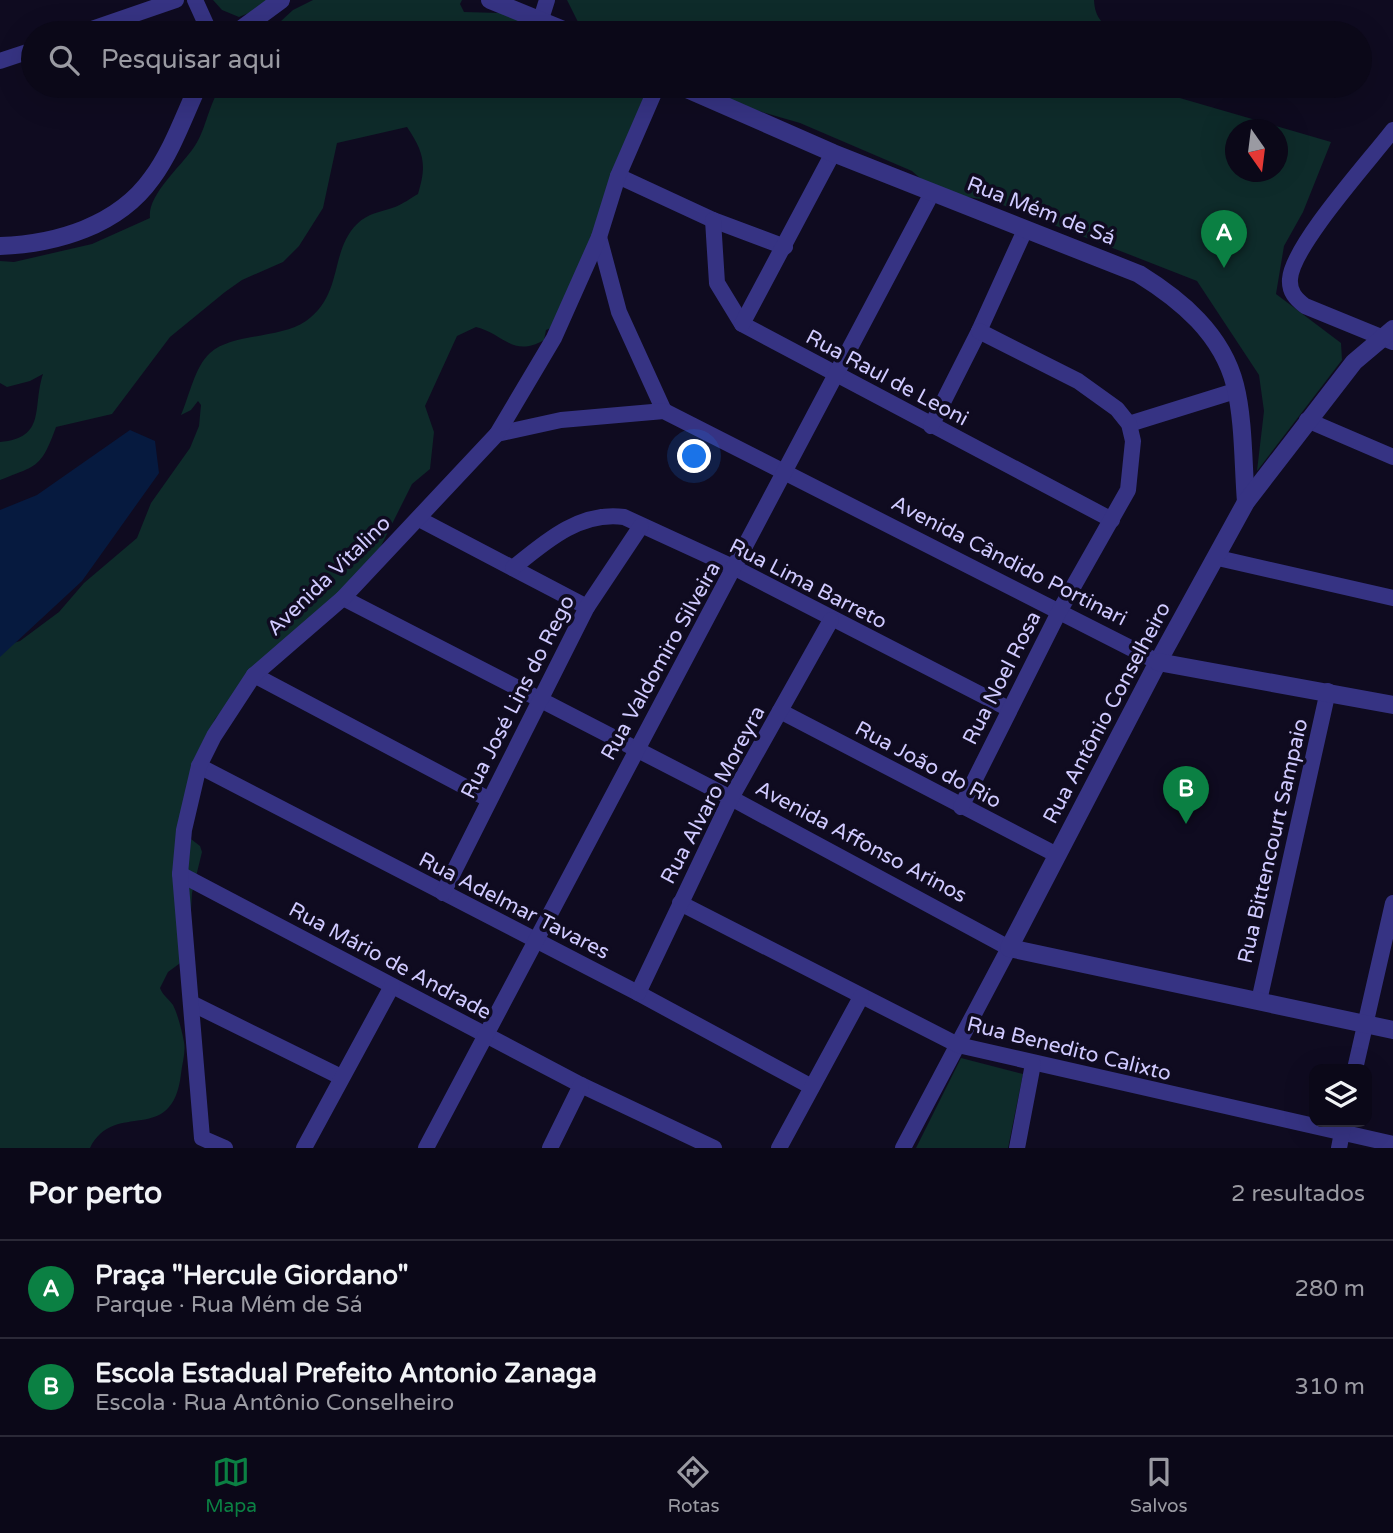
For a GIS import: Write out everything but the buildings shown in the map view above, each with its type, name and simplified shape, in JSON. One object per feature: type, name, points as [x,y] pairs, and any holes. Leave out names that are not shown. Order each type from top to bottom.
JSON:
[{"type":"street","points":[[115,21],[176,0]]},
{"type":"street","points":[[195,0],[205,21]]},
{"type":"street","points":[[252,21],[281,0]]},
{"type":"street","points":[[490,0],[545,21]]},
{"type":"street","points":[[541,19],[547,0]]},
{"type":"street","points":[[0,61],[21,54]]},
{"type":"street","points":[[0,246],[43,243],[82,232],[130,202],[152,178],[192,98]]},
{"type":"street","name":"Avenida Vitalino","points":[[225,1148],[202,1138],[180,874],[184,830],[199,766],[214,736],[254,675],[343,598],[498,435],[554,338],[599,237],[618,176],[652,98]]},
{"type":"street","name":"Rua Mém de Sá","points":[[707,98],[833,153],[1139,274],[1170,294],[1199,320],[1217,346],[1236,391],[1246,502]]},
{"type":"street","points":[[1390,337],[1304,306],[1294,297],[1289,282],[1293,263],[1309,239],[1393,130]]},
{"type":"street","points":[[742,324],[833,153]]},
{"type":"street","points":[[618,176],[713,220],[785,247]]},
{"type":"street","name":"Rua Valdomiro Silveira","points":[[426,1148],[488,1036],[634,750],[786,474],[932,193]]},
{"type":"street","name":"Rua Raul de Leoni","points":[[713,220],[717,283],[742,324],[1112,520]]},
{"type":"street","points":[[931,426],[979,331],[1025,229]]},
{"type":"street","points":[[498,435],[561,420],[664,411],[620,312],[599,237]]},
{"type":"street","points":[[979,331],[1078,381],[1117,409],[1129,424],[1236,391]]},
{"type":"street","name":"Rua Antônio Conselheiro","points":[[903,1148],[1158,662],[1246,502],[1354,362],[1390,337]]},
{"type":"street","name":"Avenida Cândido Portinari","points":[[664,411],[1158,662],[1393,705]]},
{"type":"street","points":[[1307,420],[1393,457]]},
{"type":"street","name":"Rua Noel Rosa","points":[[961,807],[1060,610],[1128,490],[1133,441],[1129,424]]},
{"type":"street","name":"Rua Lima Barreto","points":[[513,568],[550,538],[587,519],[606,514],[624,517],[735,568],[831,620],[1009,709]]},
{"type":"street","points":[[419,519],[587,607]]},
{"type":"street","name":"Rua José Lins do Rego","points":[[443,893],[587,607],[641,526]]},
{"type":"street","points":[[1217,558],[1393,598]]},
{"type":"street","name":"Avenida Affonso Arinos","points":[[343,598],[731,798],[1009,947],[1393,1030]]},
{"type":"street","name":"Rua Alvaro Moreyra","points":[[638,993],[731,798],[831,620]]},
{"type":"street","points":[[254,675],[488,799]]},
{"type":"street","name":"Rua Bittencourt Sampaio","points":[[1259,1001],[1328,691]]},
{"type":"street","name":"Rua João do Rio","points":[[780,711],[1057,855]]},
{"type":"street","name":"Rua Adelmar Tavares","points":[[199,766],[638,993],[810,1086]]},
{"type":"street","name":"Rua Mário de Andrade","points":[[180,874],[581,1085],[713,1148]]},
{"type":"street","name":"Rua Benedito Calixto","points":[[680,903],[958,1045],[1393,1144]]},
{"type":"street","points":[[1356,1064],[1393,903]]},
{"type":"street","points":[[304,1148],[392,986]]},
{"type":"street","points":[[779,1148],[810,1086],[861,997]]},
{"type":"street","points":[[191,1003],[341,1077]]},
{"type":"street","points":[[1017,1148],[1033,1064]]},
{"type":"street","points":[[550,1148],[581,1085]]},
{"type":"green space","points":[[213,0],[281,0],[239,17],[222,10]]},
{"type":"green space","points":[[313,0],[462,0],[460,4],[464,12],[500,13],[525,21],[281,21],[293,10]]},
{"type":"green space","points":[[567,0],[1094,0],[1101,21],[578,21]]},
{"type":"green space","points":[[215,98],[657,98],[558,325],[546,330],[544,340],[524,347],[516,346],[476,327],[457,336],[425,406],[434,432],[430,469],[412,484],[371,566],[275,650],[215,719],[203,746],[187,836],[200,846],[202,852],[192,893],[189,946],[183,961],[168,972],[160,988],[175,1009],[184,1042],[184,1058],[176,1096],[166,1110],[155,1117],[114,1126],[101,1134],[90,1148],[0,1148],[0,647],[20,641],[59,612],[84,583],[137,538],[151,503],[190,448],[199,426],[201,405],[198,401],[191,410],[181,415],[196,374],[210,353],[231,342],[283,331],[306,321],[326,298],[348,235],[357,224],[370,215],[398,206],[418,194],[421,184],[422,159],[407,127],[337,143],[323,208],[299,246],[283,262],[242,280],[170,337],[112,414],[56,427],[37,463],[0,480],[0,442],[15,439],[31,427],[35,419],[43,374],[30,381],[7,387],[0,383],[0,261],[14,262],[92,244],[150,218],[153,201],[197,143]]},
{"type":"green space","points":[[718,98],[1180,98],[1252,119],[1225,119],[1225,182],[1288,182],[1288,129],[1331,142],[1303,212],[1284,246],[1276,294],[1341,343],[1342,360],[1257,471],[1264,411],[1259,375],[1197,281],[990,200],[939,189],[912,171],[800,123]]},
{"type":"green space","points":[[961,1058],[1023,1074],[1008,1148],[916,1148]]},
{"type":"water","points":[[130,430],[155,441],[159,473],[82,581],[0,657],[0,510],[37,495]]},
{"type":"place","name":"Praça \"Hercule Giordano\"","points":[[1224,268]]},
{"type":"place","name":"Escola Estadual Prefeito Antonio Zanaga","points":[[1186,824]]}]
